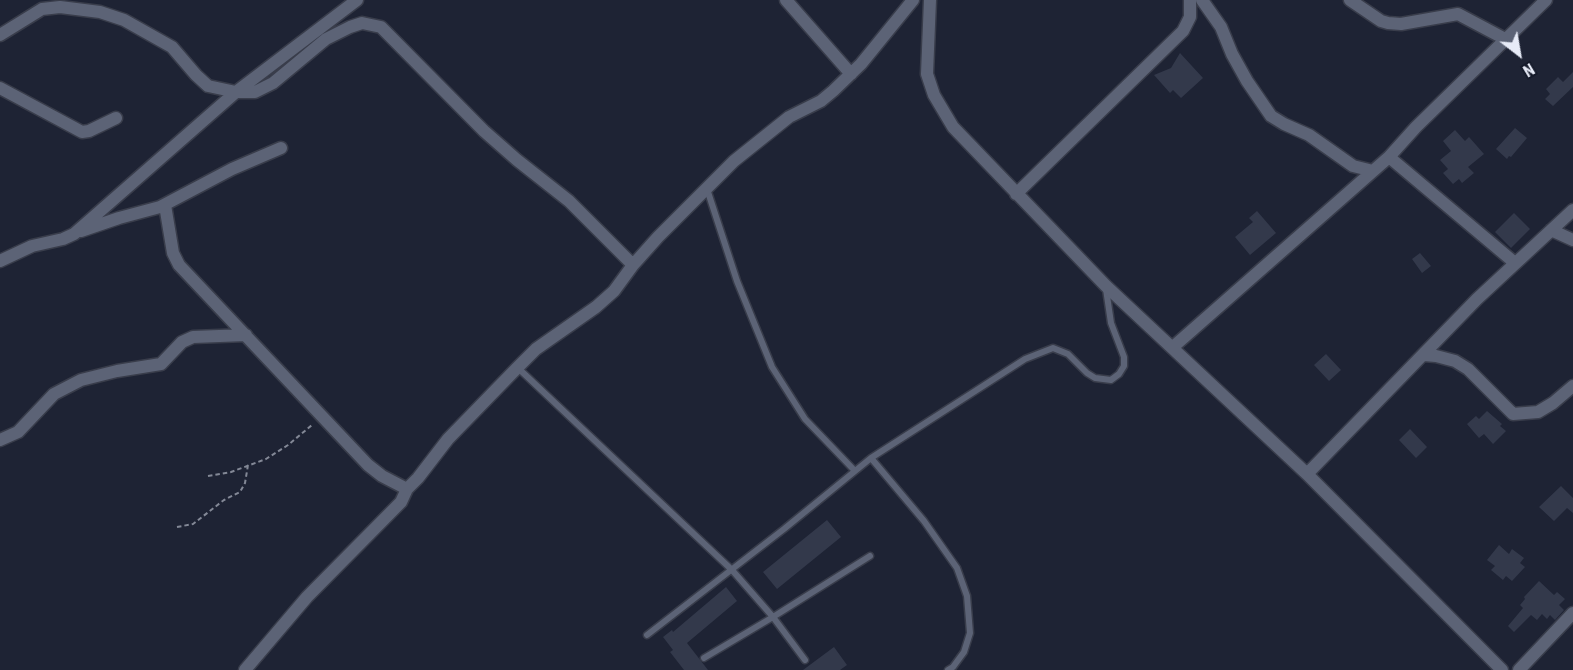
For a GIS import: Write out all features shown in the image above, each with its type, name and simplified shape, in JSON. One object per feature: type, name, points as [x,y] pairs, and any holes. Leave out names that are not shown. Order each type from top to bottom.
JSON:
[{"type":"street","points":[[74,234],[236,92],[357,0]]},
{"type":"street","points":[[786,0],[850,74]]},
{"type":"street","points":[[245,670],[308,597],[401,502],[407,489],[448,440],[517,368],[546,342],[596,307],[614,291],[633,265],[734,161],[773,128],[821,100],[861,64],[913,0]]},
{"type":"street","points":[[930,0],[927,74],[934,95],[953,127],[1106,286],[1173,346],[1307,474],[1502,670]]},
{"type":"street","points":[[1016,194],[1183,31],[1190,17],[1190,0]]},
{"type":"street","points":[[1201,0],[1215,0]]},
{"type":"street","points":[[1201,0],[1221,27],[1232,54],[1247,81],[1271,116],[1308,135],[1353,166],[1373,171]]},
{"type":"street","points":[[1350,0],[1381,21],[1388,23],[1410,23],[1458,14],[1507,40]]},
{"type":"street","points":[[1173,346],[1389,157],[1416,127],[1546,0]]},
{"type":"street","points":[[0,35],[42,9],[60,8],[100,12],[123,20],[172,47],[208,86],[236,92],[255,92],[273,83],[326,39],[362,23],[381,27],[484,131],[569,201],[633,265]]},
{"type":"street","points":[[0,88],[82,132],[116,118]]},
{"type":"street","points":[[0,261],[32,246],[165,205],[232,169],[281,148]]},
{"type":"street","points":[[1389,157],[1469,227],[1515,263]]},
{"type":"street","points":[[165,205],[173,253],[179,265],[368,465],[382,476],[407,489]]},
{"type":"street","points":[[1307,474],[1477,299],[1573,210]]},
{"type":"street","points":[[1551,230],[1573,240]]},
{"type":"street","points":[[0,440],[18,432],[54,394],[81,380],[161,364],[182,342],[193,337],[246,335]]},
{"type":"street","points":[[1424,355],[1455,361],[1468,369],[1513,414],[1538,412],[1573,386]]},
{"type":"street","points":[[1519,670],[1573,612]]},
{"type":"lane","points":[[707,188],[737,282],[772,367],[805,419],[855,471]]},
{"type":"lane","points":[[647,635],[871,458],[1038,353],[1053,348],[1060,349],[1087,373],[1101,379],[1111,380],[1119,374],[1124,366],[1124,357],[1111,323],[1106,286]]},
{"type":"lane","points":[[517,368],[732,570],[773,617],[805,660]]},
{"type":"lane","points":[[871,458],[924,521],[957,568],[967,596],[970,633],[964,652],[948,670]]},
{"type":"lane","points":[[704,658],[870,556]]},
{"type":"path","points":[[208,476],[219,475],[266,459],[288,445],[321,417]]},
{"type":"path","points":[[177,527],[193,524],[224,500],[240,492],[246,483],[248,465]]},
{"type":"building","points":[[1180,53],[1203,78],[1181,98],[1173,90],[1170,93],[1154,75],[1171,68]]},
{"type":"building","points":[[1573,72],[1573,87],[1553,106],[1545,99],[1550,94],[1546,89],[1558,77],[1563,82]]},
{"type":"building","points":[[1515,128],[1527,138],[1507,159],[1496,149]]},
{"type":"building","points":[[1455,130],[1465,141],[1469,137],[1484,154],[1468,167],[1474,173],[1462,183],[1459,179],[1453,184],[1443,173],[1448,169],[1440,160],[1451,151],[1443,141]]},
{"type":"building","points":[[1257,211],[1276,233],[1250,255],[1235,237],[1253,222],[1249,218]]},
{"type":"building","points":[[1514,213],[1530,229],[1511,248],[1495,232]]},
{"type":"building","points":[[1420,253],[1431,266],[1422,273],[1412,259]]},
{"type":"building","points":[[1326,354],[1341,370],[1329,381],[1314,365]]},
{"type":"building","points":[[1487,411],[1502,424],[1500,426],[1506,431],[1493,444],[1484,434],[1479,438],[1467,424],[1476,416],[1479,419]]},
{"type":"building","points":[[1410,429],[1427,447],[1416,458],[1399,440]]},
{"type":"building","points":[[1561,486],[1573,498],[1573,513],[1567,508],[1554,521],[1539,507]]},
{"type":"building","points":[[827,520],[841,537],[777,589],[763,572]]},
{"type":"building","points":[[1499,545],[1509,554],[1512,549],[1524,558],[1520,563],[1525,567],[1512,581],[1506,576],[1503,580],[1491,570],[1495,566],[1487,560]]},
{"type":"building","points":[[1539,581],[1554,595],[1557,592],[1565,599],[1559,605],[1564,610],[1555,620],[1550,615],[1547,619],[1542,614],[1537,620],[1531,615],[1514,632],[1508,626],[1523,608],[1520,605],[1524,597]]},
{"type":"building","points":[[726,587],[737,601],[687,643],[708,670],[684,670],[670,652],[673,650],[663,637],[672,630],[673,632]]},
{"type":"building","points":[[834,647],[847,665],[840,670],[803,670]]}]
